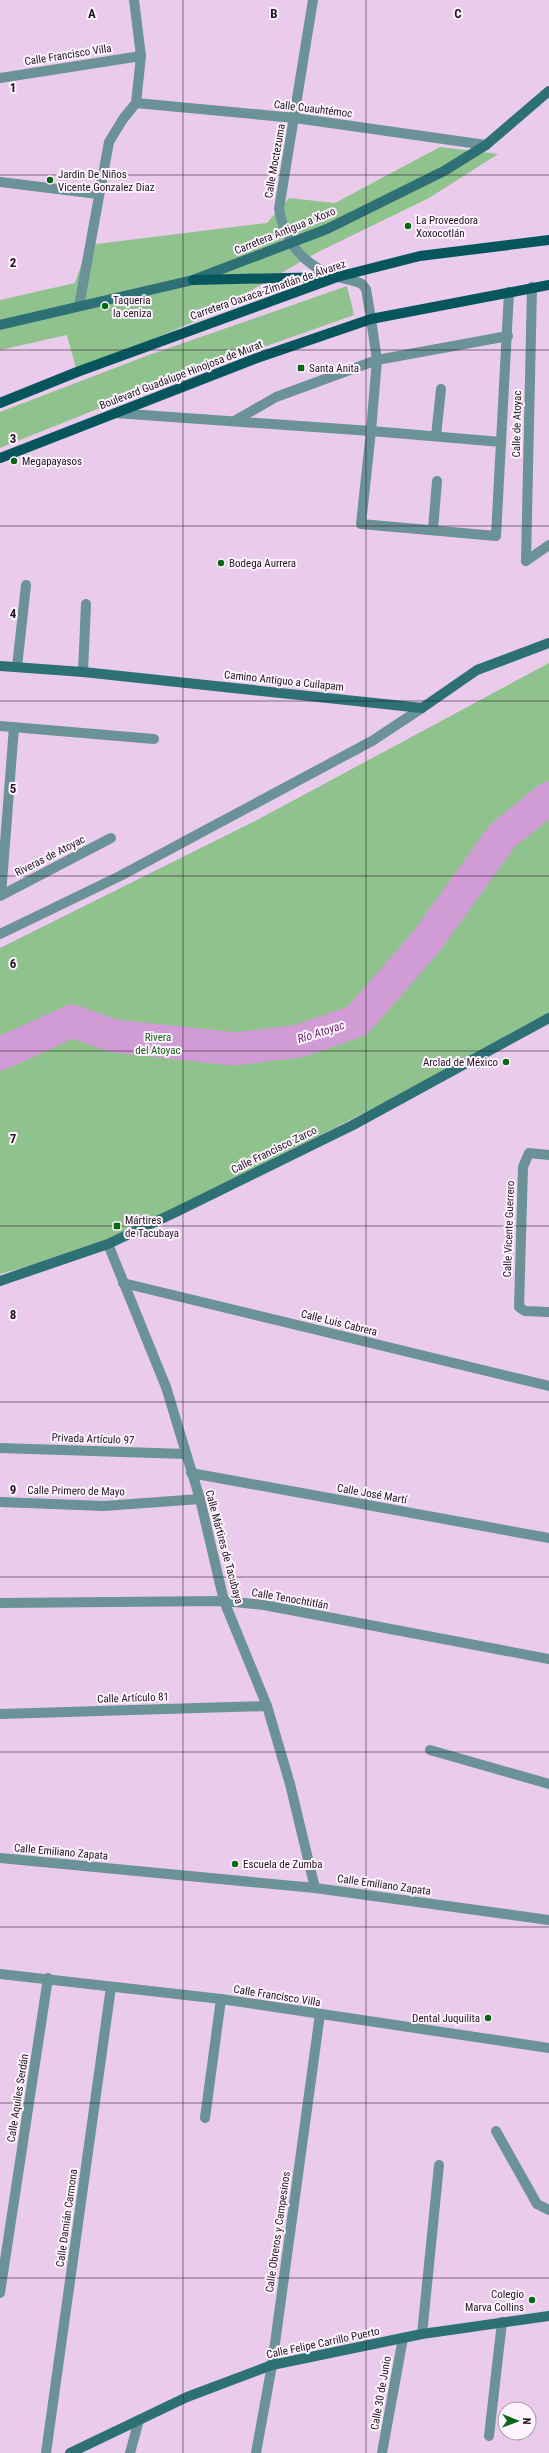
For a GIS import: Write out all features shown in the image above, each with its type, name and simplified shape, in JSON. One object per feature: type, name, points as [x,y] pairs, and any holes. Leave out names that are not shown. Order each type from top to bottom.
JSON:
[{"type":"main road","name":"Carretera Oaxaca-Zimatlán de Álvarez","points":[[0,403],[49,383],[337,277],[420,256],[549,240]]},
{"type":"main road","points":[[192,280],[337,277]]},
{"type":"main road","points":[[371,318],[549,285]]},
{"type":"main road","name":"Boulevard Guadalupe Hinojosa de Murat","points":[[0,458],[257,358],[371,318]]},
{"type":"street","points":[[79,306],[98,194],[109,142],[123,119],[136,103],[140,56],[134,0]]},
{"type":"street","name":"Calle Moctezuma","points":[[313,0],[279,209],[282,226],[290,243],[304,260],[317,269],[337,277],[362,284],[366,289],[371,318]]},
{"type":"street","name":"Calle Francisco Villa","points":[[0,78],[140,56]]},
{"type":"street","name":"Carretera Antigua a Xoxo","points":[[0,325],[192,280],[327,229],[444,171],[486,145],[549,91]]},
{"type":"street","name":"Calle Cuauhtémoc","points":[[136,103],[295,118],[486,145]]},
{"type":"street","points":[[0,182],[98,194]]},
{"type":"street","name":"Calle de Atoyac","points":[[532,287],[526,561],[549,545]]},
{"type":"street","points":[[371,318],[377,360],[362,524],[496,536],[508,336],[509,292]]},
{"type":"street","points":[[236,420],[276,397],[377,360],[508,336]]},
{"type":"street","points":[[436,436],[441,388]]},
{"type":"street","points":[[115,413],[371,430],[501,442]]},
{"type":"street","points":[[433,530],[437,481]]},
{"type":"street","points":[[17,666],[26,585]]},
{"type":"street","points":[[83,672],[86,604]]},
{"type":"street","points":[[0,934],[127,872],[372,741],[477,670],[549,643]]},
{"type":"street","name":"Camino Antiguo a Cuilapam","points":[[0,666],[17,666],[83,672],[422,708]]},
{"type":"street","points":[[0,726],[154,739]]},
{"type":"street","points":[[0,895],[14,727]]},
{"type":"street","name":"Riveras de Atoyac","points":[[0,895],[111,838]]},
{"type":"street","name":"Calle Francisco Zarco","points":[[0,1281],[108,1244],[352,1125],[549,1018]]},
{"type":"street","name":"Calle Vicente Guerrero","points":[[549,1155],[529,1153],[523,1167],[519,1307],[525,1311],[549,1312]]},
{"type":"street","name":"Calle Mártires de Tacubaya","points":[[108,1244],[166,1387],[185,1454],[200,1499],[224,1601],[267,1706],[290,1784],[315,1888]]},
{"type":"street","name":"Calle Luis Cabrera","points":[[123,1283],[549,1386]]},
{"type":"street","name":"Privada Artículo 97","points":[[0,1448],[185,1454]]},
{"type":"street","name":"Calle José Martí","points":[[191,1473],[549,1538]]},
{"type":"street","name":"Calle Primero de Mayo","points":[[0,1502],[104,1506],[200,1499]]},
{"type":"street","name":"Calle Tenochtitlán","points":[[0,1604],[224,1601],[264,1605],[549,1659]]},
{"type":"street","name":"Calle Artículo 81","points":[[0,1714],[267,1706]]},
{"type":"street","points":[[430,1750],[549,1784]]},
{"type":"street","name":"Calle Emiliano Zapata","points":[[0,1858],[315,1888],[549,1920]]},
{"type":"street","name":"Calle Francisco Villa","points":[[0,1974],[48,1978],[111,1987],[222,1999],[549,2048]]},
{"type":"street","name":"Calle Aquiles Serdán","points":[[0,2293],[48,1978]]},
{"type":"street","name":"Calle Damián Carmona","points":[[46,2453],[111,1987]]},
{"type":"street","points":[[205,2118],[222,1999]]},
{"type":"street","name":"Calle Obreros y Campesinos","points":[[256,2453],[272,2365],[320,2014]]},
{"type":"street","points":[[496,2131],[537,2204],[549,2210]]},
{"type":"street","points":[[422,2334],[438,2165]]},
{"type":"street","name":"Calle Felipe Carrillo Puerto","points":[[70,2453],[187,2397],[272,2365],[422,2334],[549,2316]]},
{"type":"street","points":[[489,2436],[502,2322]]},
{"type":"street","name":"Calle 30 de Junio","points":[[382,2453],[402,2338]]},
{"type":"street","points":[[130,2453],[139,2420]]},
{"type":"green space","points":[[440,147],[498,154],[429,198],[314,254],[207,316],[77,372],[67,335],[0,350],[0,300],[75,283],[88,245],[267,223],[289,198],[335,203]]},
{"type":"green space","points":[[347,286],[354,315],[165,382],[0,448],[0,412],[146,356]]},
{"type":"green space","name":"Rivera del Atoyac","points":[[549,663],[549,1018],[108,1244],[0,1274],[0,948],[257,820]]},
{"type":"waterway","name":"Río Atoyac","points":[[0,1054],[72,1021],[114,1036],[235,1049],[299,1041],[357,1021],[426,942],[502,836],[549,798]]},
{"type":"place","name":"Jardin De Niños Vicente Gonzalez Diaz","points":[[50,180]]},
{"type":"place","name":"La Proveedora Xoxocotlán","points":[[408,226]]},
{"type":"place","name":"Taqueria la ceniza","points":[[105,306]]},
{"type":"place","name":"Santa Anita","points":[[301,368]]},
{"type":"place","name":"Megapayasos","points":[[14,461]]},
{"type":"place","name":"Bodega Aurrera","points":[[221,563]]},
{"type":"place","name":"Arclad de México","points":[[506,1062]]},
{"type":"place","name":"Mártires de Tacubaya","points":[[117,1226]]},
{"type":"place","name":"Escuela de Zumba","points":[[235,1864]]},
{"type":"place","name":"Dental Juquilita","points":[[488,2018]]},
{"type":"place","name":"Colegio Marva Collins","points":[[532,2300]]}]
